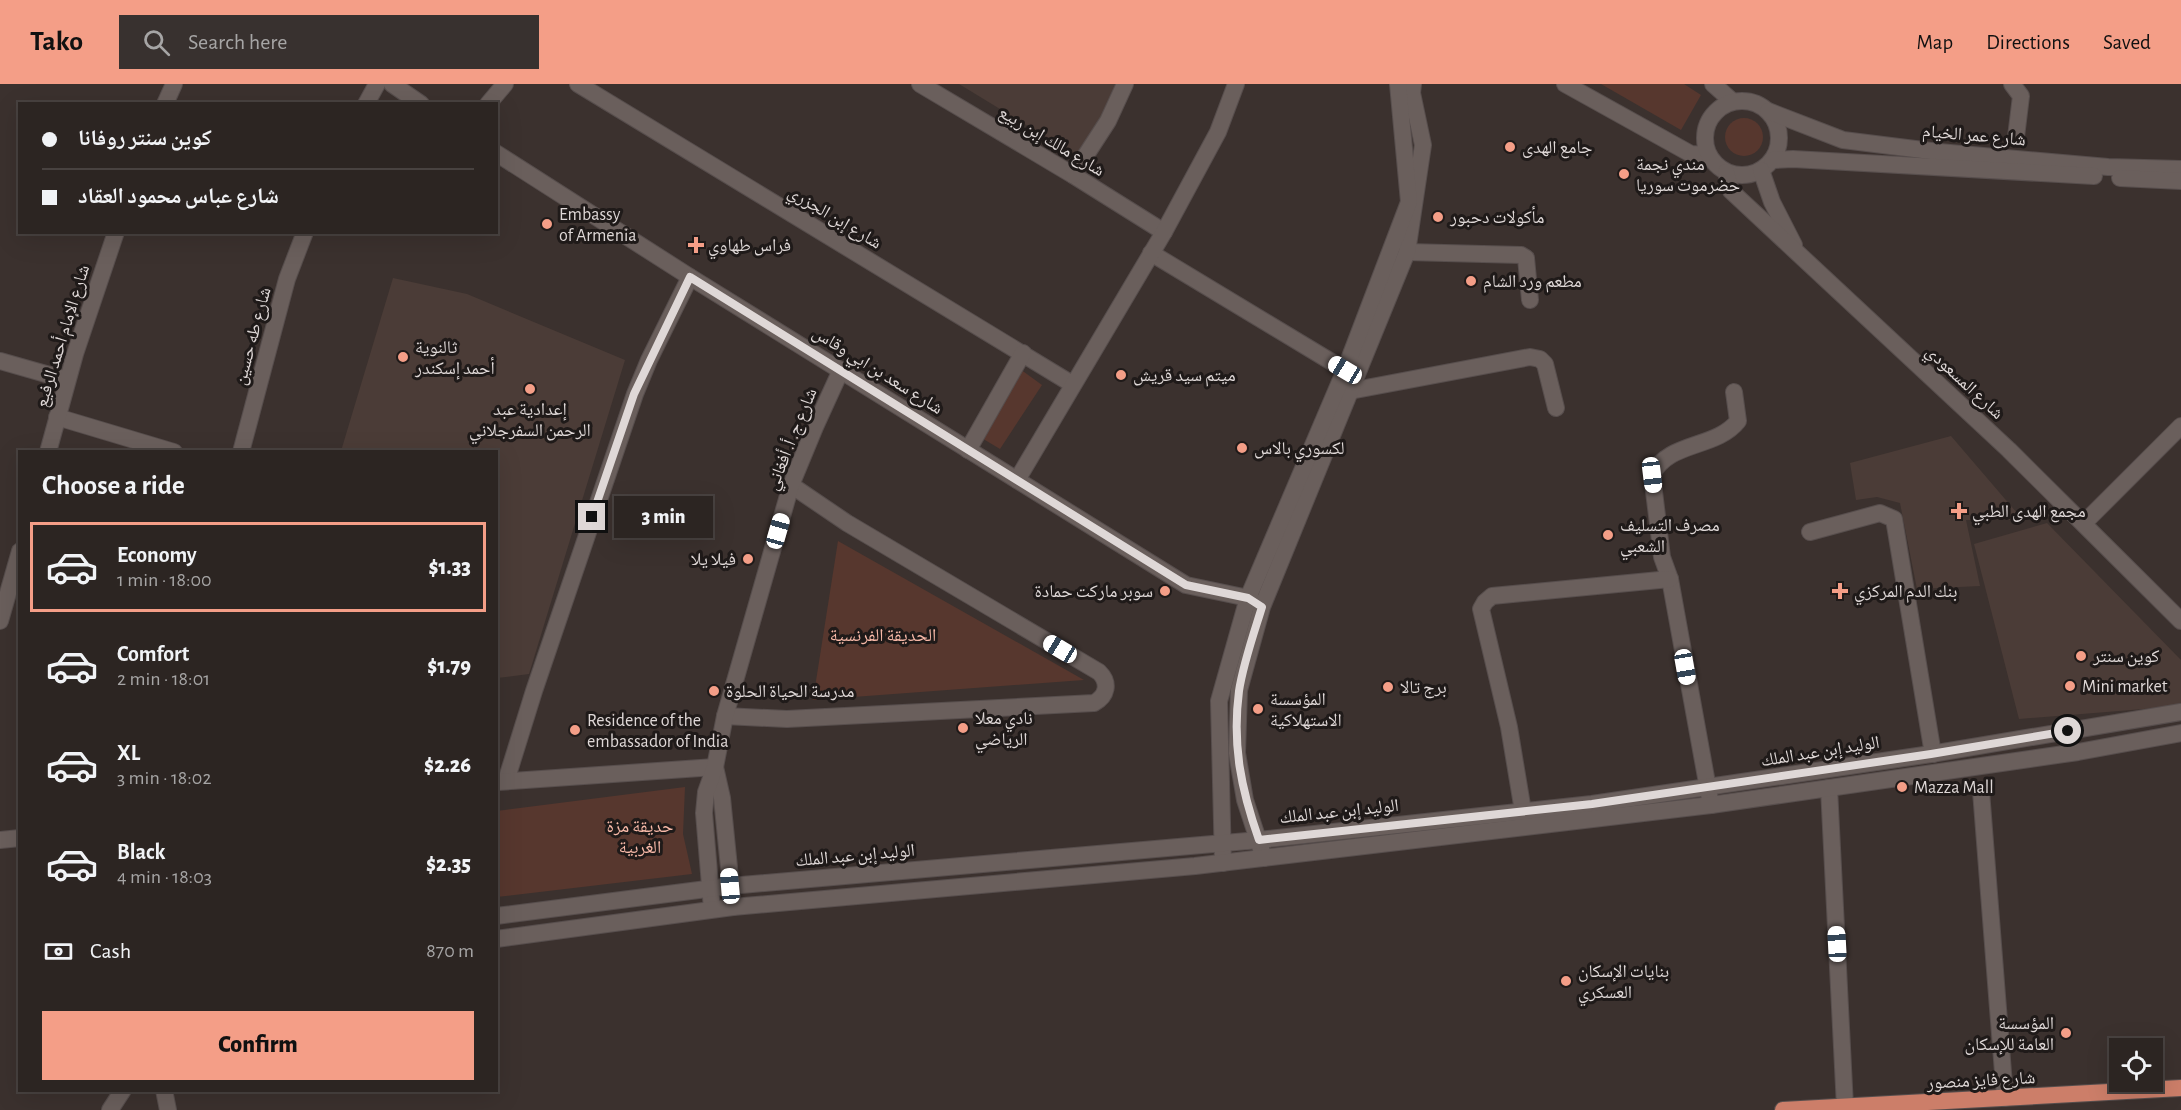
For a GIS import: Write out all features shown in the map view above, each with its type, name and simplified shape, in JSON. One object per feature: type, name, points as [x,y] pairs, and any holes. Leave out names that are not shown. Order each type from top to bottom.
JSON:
[{"type":"highway","name":"شارع فايز منصور","points":[[1783,1110],[1884,1107],[2181,1088]]},
{"type":"street","points":[[166,102],[174,84]]},
{"type":"street","points":[[367,102],[377,84]]},
{"type":"street","points":[[392,84],[418,102]]},
{"type":"street","points":[[490,102],[505,84]]},
{"type":"street","name":"شارع إبن الجزري","points":[[578,84],[1072,384]]},
{"type":"street","name":"شارع مالك إبن ربيع","points":[[920,84],[1164,232]]},
{"type":"street","points":[[1073,175],[1108,121],[1125,84]]},
{"type":"street","points":[[1017,480],[1164,232],[1218,132],[1236,84]]},
{"type":"street","points":[[1223,863],[1219,701],[1408,202],[1398,84]]},
{"type":"street","points":[[1264,858],[1245,800],[1237,753],[1239,690],[1255,602],[1350,391],[1407,252],[1423,145],[1412,93],[1413,84]]},
{"type":"street","points":[[1565,84],[1691,154],[1708,155]]},
{"type":"street","points":[[1713,84],[1732,101]]},
{"type":"street","points":[[2012,84],[2021,96],[2016,137]]},
{"type":"street","points":[[1732,101],[1751,102],[1768,111],[1778,130],[1777,151],[1766,165],[1750,174],[1738,175],[1726,172],[1708,155],[1705,144],[1704,133],[1707,122],[1713,113],[1732,101]]},
{"type":"street","name":"شارع عمر الخيام","points":[[1768,111],[1843,140],[1939,152],[2108,167],[2181,169]]},
{"type":"street","name":"شارع سعد بن ابي وقاس","points":[[498,154],[690,277],[1186,585],[1255,602]]},
{"type":"street","name":"شارع عمر الخيام","points":[[1766,165],[1804,160],[2181,182]]},
{"type":"street","points":[[1766,165],[1772,202],[1797,251]]},
{"type":"street","name":"شارع المسعودي","points":[[1726,172],[1731,191],[2084,523],[2181,621]]},
{"type":"street","name":"شارع الإمام أحمد الرفيع","points":[[49,450],[67,380],[115,234]]},
{"type":"street","name":"شارع طه حسين","points":[[242,450],[287,279],[303,234]]},
{"type":"street","points":[[1407,252],[1521,255],[1526,258],[1530,300]]},
{"type":"street","points":[[1152,253],[1345,370]]},
{"type":"street","points":[[690,277],[634,394],[534,691],[501,781],[715,767]]},
{"type":"street","points":[[968,450],[1023,353]]},
{"type":"street","points":[[1350,391],[1530,357],[1540,359],[1545,364],[1556,408]]},
{"type":"street","points":[[0,361],[67,380]]},
{"type":"street","name":"شارع ج. أ. أفغاني","points":[[712,909],[704,802],[715,767],[725,716],[791,485],[841,370]]},
{"type":"street","points":[[1711,805],[1670,579],[1662,557],[1652,475],[1657,464],[1679,450],[1724,435],[1733,428],[1738,422],[1734,392]]},
{"type":"street","points":[[57,417],[167,450]]},
{"type":"street","points":[[2084,523],[2181,426]]},
{"type":"street","points":[[725,716],[787,719],[1094,703],[1105,692],[1105,681],[1099,672],[847,523],[791,485]]},
{"type":"street","points":[[1810,532],[1880,513],[1894,519],[1933,754]]},
{"type":"street","points":[[0,621],[18,558]]},
{"type":"street","points":[[1523,811],[1509,727],[1481,609],[1485,602],[1492,596],[1670,579]]},
{"type":"street","name":"الوليد إبن عبد الملك","points":[[498,916],[730,886],[1259,840],[1592,804],[1933,754],[2181,712]]},
{"type":"street","name":"الوليد إبن عبد الملك","points":[[498,939],[712,909],[1223,863],[1711,805],[2078,752],[2181,733]]},
{"type":"street","name":"شارع ج. أ. أفغاني","points":[[715,767],[722,798],[733,907]]},
{"type":"street","points":[[1829,788],[1845,1107]]},
{"type":"street","points":[[1981,791],[2005,1098]]},
{"type":"street","points":[[0,840],[18,838]]},
{"type":"street","points":[[110,1110],[122,1092]]},
{"type":"street","points":[[164,1092],[168,1110]]},
{"type":"shaded area","points":[[959,84],[1119,84],[1079,157]]},
{"type":"shaded area","points":[[393,278],[467,294],[625,360],[529,674],[498,678],[498,450],[341,450]]},
{"type":"shaded area","name":"مجمع الهدى الطبي","points":[[1951,436],[2023,520],[1966,520],[1980,586],[1917,589],[1900,503],[1877,497],[1856,500],[1850,463]]},
{"type":"shaded area","points":[[2047,523],[2181,660],[2181,706],[2019,719],[1974,544]]},
{"type":"green space","points":[[1601,84],[1684,84],[1701,95],[1681,130]]},
{"type":"green space","points":[[1744,118],[1758,123],[1763,137],[1758,151],[1744,156],[1730,151],[1725,137],[1730,123]]},
{"type":"green space","points":[[1020,369],[1042,385],[1000,449],[980,437]]},
{"type":"green space","name":"الحديقة الفرنسية","points":[[838,541],[1084,680],[813,700]]},
{"type":"green space","name":"حديقة مزة الغربية","points":[[685,787],[683,834],[692,874],[498,897],[498,811]]},
{"type":"place","name":"جامع الهدى","points":[[1510,147]]},
{"type":"place","name":"مندي نجمة حضرموت سوريا","points":[[1624,174]]},
{"type":"place","name":"مأكولات دحبور","points":[[1438,217]]},
{"type":"place","name":"Embassy of Armenia","points":[[547,224]]},
{"type":"place","name":"فراس طهاوي","points":[[696,245]]},
{"type":"place","name":"مطعم ورد الشام","points":[[1471,281]]},
{"type":"place","name":"ثالنوية أحمد إسكندر","points":[[403,357]]},
{"type":"place","name":"ميتم سيد قريش","points":[[1121,375]]},
{"type":"place","name":"إعدادية عبد الرحمن السفرجلاني","points":[[530,389]]},
{"type":"place","name":"لكسوري بالاس","points":[[1242,448]]},
{"type":"place","name":"مجمع الهدى الطبي","points":[[1959,511]]},
{"type":"place","name":"مصرف التسليف الشعبي","points":[[1608,535]]},
{"type":"place","name":"فيلا يلا","points":[[748,559]]},
{"type":"place","name":"سوبر ماركت حمادة","points":[[1165,591]]},
{"type":"place","name":"بنك الدم المركزي","points":[[1840,591]]},
{"type":"place","name":"كوين سنتر","points":[[2081,656]]},
{"type":"place","name":"Mini market","points":[[2070,686]]},
{"type":"place","name":"برج تالا","points":[[1388,687]]},
{"type":"place","name":"مدرسة الحياة الحلوة","points":[[714,691]]},
{"type":"place","name":"المؤسسة الاستهلاكية","points":[[1258,709]]},
{"type":"place","name":"نادي معلا الرياضي","points":[[963,728]]},
{"type":"place","name":"Residence of the embassador of India","points":[[575,730]]},
{"type":"place","name":"Mazza Mall","points":[[1902,787]]},
{"type":"place","name":"بنايات الإسكان العسكري","points":[[1566,981]]},
{"type":"place","name":"المؤسسة العامة للإسكان","points":[[2066,1033]]},
{"type":"route","points":[[592,517],[634,394],[690,277],[1186,585],[1248,598],[1262,607],[1239,690],[1237,753],[1245,800],[1259,840],[1592,804],[1931,754],[2068,731]]}]
